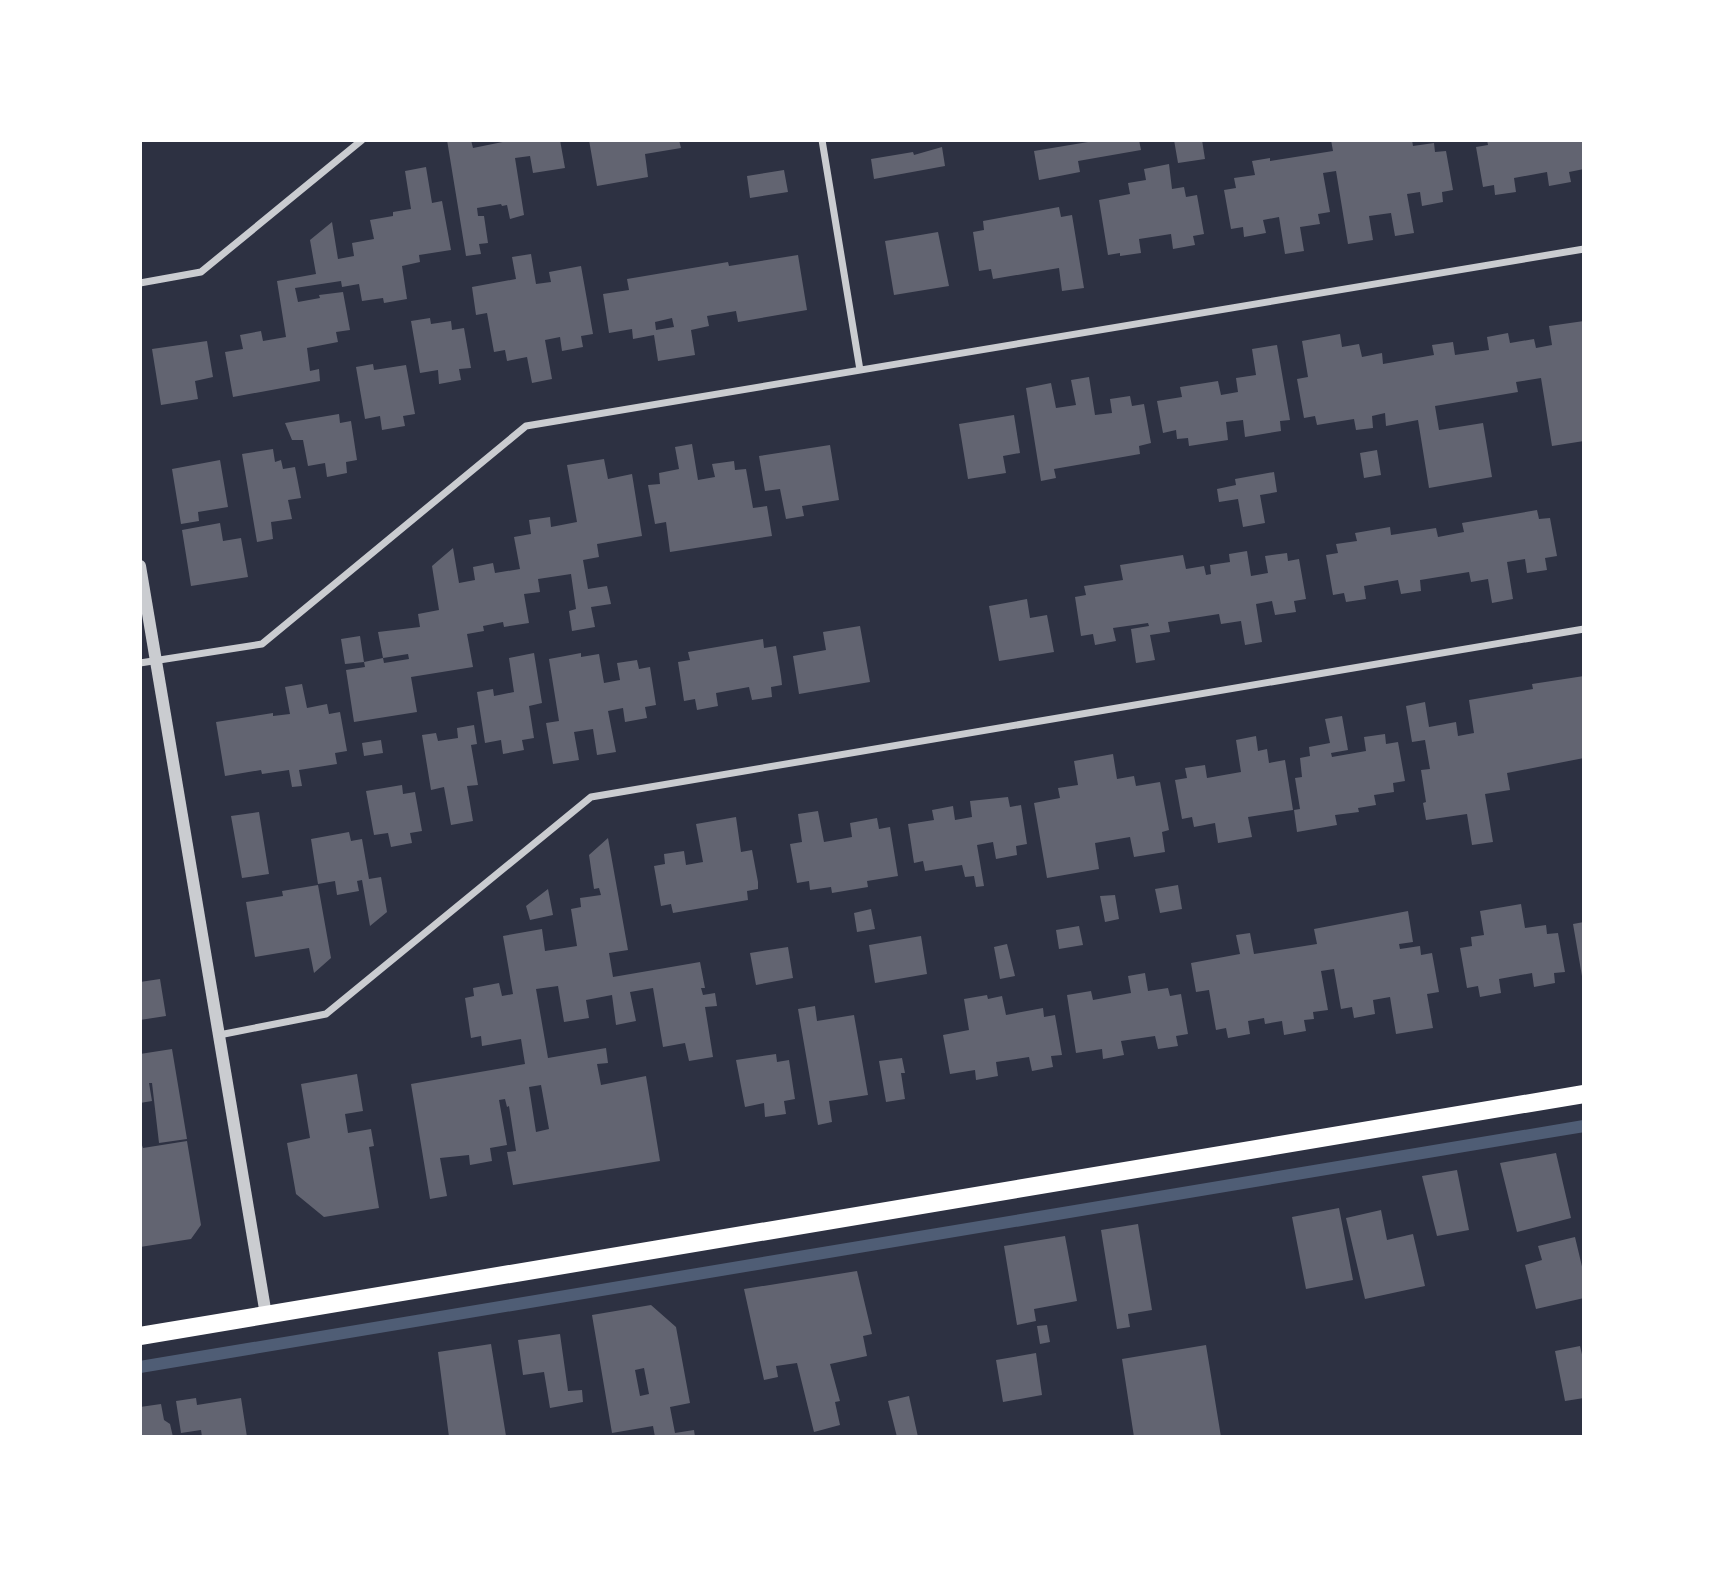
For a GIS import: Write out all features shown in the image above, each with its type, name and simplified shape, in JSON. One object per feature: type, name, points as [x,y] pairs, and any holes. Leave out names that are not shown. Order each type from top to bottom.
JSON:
[{"type":"main road","points":[[140,1336],[1584,1094]]},
{"type":"street","points":[[140,283],[201,272],[362,140]]},
{"type":"street","points":[[822,140],[859,370]]},
{"type":"street","points":[[140,663],[262,644],[526,426],[1584,249]]},
{"type":"street","points":[[140,566],[266,1315]]},
{"type":"street","points":[[219,1035],[326,1014],[591,796],[1584,629]]},
{"type":"building","points":[[447,140],[471,140],[473,148],[512,140],[560,140],[565,168],[533,173],[530,156],[515,158],[524,215],[510,219],[507,205],[501,204],[477,208],[478,216],[484,216],[488,243],[479,244],[481,254],[466,256]]},
{"type":"building","points":[[589,140],[679,140],[681,148],[645,154],[648,177],[597,186]]},
{"type":"building","points":[[1100,140],[1139,140],[1141,150],[1078,161],[1080,172],[1039,180],[1034,151]]},
{"type":"building","points":[[1174,140],[1202,140],[1205,159],[1178,163]]},
{"type":"building","points":[[1331,140],[1412,140],[1413,146],[1434,143],[1435,152],[1446,151],[1453,190],[1442,192],[1443,202],[1422,206],[1420,192],[1407,194],[1414,233],[1395,236],[1391,213],[1369,216],[1373,240],[1348,244],[1336,171],[1323,173],[1330,212],[1318,214],[1320,224],[1300,227],[1304,251],[1285,254],[1279,217],[1263,220],[1266,233],[1244,237],[1243,227],[1231,229],[1224,190],[1236,188],[1234,178],[1255,175],[1252,161],[1270,158],[1270,161],[1333,151]]},
{"type":"building","points":[[1487,140],[1584,140],[1584,169],[1569,172],[1571,182],[1549,186],[1547,172],[1514,178],[1516,192],[1495,195],[1494,185],[1483,187],[1476,147],[1488,145]]},
{"type":"building","points":[[942,147],[945,166],[874,179],[871,159],[913,152],[914,155]]},
{"type":"building","points":[[1169,164],[1172,189],[1184,187],[1186,197],[1197,195],[1204,234],[1193,236],[1195,245],[1173,249],[1171,234],[1139,239],[1141,253],[1108,255],[1099,200],[1130,194],[1128,183],[1146,180],[1144,169]]},
{"type":"building","points":[[426,167],[432,203],[442,201],[451,250],[419,255],[420,262],[402,266],[407,299],[384,303],[383,298],[362,301],[359,284],[342,287],[341,281],[295,288],[298,302],[320,298],[319,295],[343,292],[350,330],[336,332],[338,342],[307,348],[310,371],[319,369],[320,381],[233,397],[225,352],[243,349],[240,335],[261,331],[263,341],[286,337],[277,281],[316,274],[310,240],[332,222],[338,259],[354,256],[352,243],[374,239],[370,220],[411,209],[405,171]]},
{"type":"building","points":[[784,170],[788,192],[750,198],[747,176]]},
{"type":"building","points":[[1059,207],[1061,217],[1072,215],[1084,288],[1062,291],[1059,268],[993,279],[991,269],[979,271],[973,232],[984,230],[983,221]]},
{"type":"building","points":[[938,232],[949,286],[894,295],[885,241]]},
{"type":"building","points":[[531,254],[536,284],[551,282],[549,272],[581,266],[593,334],[581,336],[583,347],[562,351],[560,337],[545,340],[552,379],[532,383],[527,357],[507,361],[505,350],[494,352],[487,313],[476,315],[472,287],[516,279],[512,257]]},
{"type":"building","points":[[798,255],[807,310],[738,322],[736,311],[707,316],[709,326],[691,330],[695,355],[658,361],[654,335],[633,339],[632,329],[609,333],[603,294],[629,290],[627,279],[728,262],[729,266]],"holes":[[[672,318],[674,327],[656,330],[655,322]]]},
{"type":"building","points":[[430,318],[431,324],[451,321],[452,330],[464,328],[471,368],[459,369],[461,380],[439,384],[438,370],[420,373],[411,321]]},
{"type":"building","points":[[1584,321],[1584,441],[1552,446],[1541,378],[1516,382],[1518,392],[1435,406],[1439,430],[1483,423],[1492,477],[1429,488],[1418,420],[1386,426],[1385,413],[1372,416],[1373,428],[1356,430],[1354,419],[1317,425],[1315,416],[1304,418],[1297,379],[1308,377],[1302,341],[1340,334],[1342,347],[1359,344],[1362,357],[1382,353],[1383,364],[1434,355],[1432,345],[1453,342],[1455,355],[1489,350],[1487,337],[1508,333],[1510,343],[1534,339],[1536,348],[1552,345],[1549,326]]},
{"type":"building","points":[[207,341],[213,377],[195,381],[198,399],[161,405],[152,349]]},
{"type":"building","points":[[1277,345],[1290,420],[1280,421],[1281,431],[1245,437],[1243,420],[1226,422],[1228,440],[1189,446],[1188,438],[1177,439],[1176,430],[1163,433],[1157,401],[1182,397],[1180,387],[1218,381],[1221,395],[1238,392],[1236,378],[1256,375],[1252,349]]},
{"type":"building","points":[[373,364],[374,370],[406,365],[415,414],[403,416],[405,426],[382,430],[380,416],[365,419],[356,367]]},
{"type":"building","points":[[1089,377],[1095,415],[1112,413],[1110,399],[1130,396],[1132,406],[1144,404],[1151,443],[1139,446],[1140,454],[1054,469],[1056,478],[1041,481],[1026,388],[1051,383],[1056,408],[1076,405],[1071,380]]},
{"type":"building","points":[[339,414],[340,423],[351,421],[357,460],[346,462],[347,473],[327,477],[325,463],[308,466],[303,440],[292,440],[285,423]]},
{"type":"building","points":[[1014,415],[1020,453],[1003,456],[1006,473],[968,479],[959,424]]},
{"type":"building","points":[[692,444],[698,480],[715,477],[712,464],[734,461],[735,470],[746,469],[753,508],[767,506],[772,536],[670,552],[666,522],[655,524],[648,485],[660,484],[659,473],[679,469],[675,447]]},
{"type":"building","points":[[830,445],[839,500],[802,506],[804,516],[786,519],[780,489],[765,491],[759,456]]},
{"type":"building","points":[[273,449],[275,462],[281,460],[283,469],[295,467],[301,498],[288,500],[292,519],[271,522],[273,539],[257,542],[242,454]]},
{"type":"building","points":[[1377,450],[1381,475],[1364,478],[1360,453]]},
{"type":"building","points":[[604,459],[608,479],[632,474],[642,536],[597,544],[599,557],[583,560],[588,589],[607,586],[611,604],[591,607],[595,627],[572,631],[569,611],[576,609],[571,574],[538,579],[540,592],[524,594],[529,623],[504,627],[503,622],[483,626],[484,631],[467,634],[473,667],[411,677],[417,712],[354,722],[346,670],[365,667],[364,662],[383,658],[378,632],[420,627],[418,614],[439,610],[432,566],[453,548],[459,583],[475,580],[473,567],[493,563],[495,573],[520,569],[514,537],[531,534],[529,520],[550,517],[551,527],[577,522],[567,465]],"holes":[[[408,654],[409,659],[384,663],[383,658]]]},
{"type":"building","points":[[220,460],[228,507],[198,512],[199,521],[181,524],[172,469]]},
{"type":"building","points":[[1274,472],[1277,492],[1260,495],[1265,523],[1243,527],[1238,499],[1219,502],[1217,489],[1236,485],[1235,479]]},
{"type":"building","points":[[1537,510],[1539,519],[1550,518],[1557,556],[1545,558],[1547,570],[1527,573],[1525,559],[1507,562],[1513,599],[1492,603],[1488,579],[1471,582],[1469,572],[1420,580],[1421,591],[1401,594],[1398,580],[1364,586],[1366,599],[1346,602],[1344,593],[1333,595],[1326,555],[1338,553],[1336,544],[1357,541],[1355,533],[1390,527],[1391,535],[1436,528],[1438,537],[1464,532],[1462,523]]},
{"type":"building","points":[[220,523],[223,541],[241,538],[248,577],[191,586],[182,530]]},
{"type":"building","points":[[1247,551],[1251,576],[1268,573],[1265,556],[1287,553],[1288,561],[1299,559],[1306,599],[1294,601],[1296,612],[1275,615],[1272,601],[1256,604],[1262,642],[1245,645],[1241,621],[1221,624],[1219,614],[1168,622],[1170,632],[1150,635],[1155,660],[1136,663],[1131,629],[1149,626],[1148,623],[1113,628],[1116,641],[1095,645],[1093,634],[1081,636],[1075,597],[1086,595],[1084,586],[1123,580],[1120,565],[1183,555],[1186,569],[1204,566],[1206,575],[1211,574],[1210,565],[1230,562],[1229,554]]},
{"type":"building","points":[[1027,599],[1030,618],[1047,615],[1054,652],[999,661],[989,606]]},
{"type":"building","points":[[860,626],[870,682],[799,694],[793,656],[826,650],[823,632]]},
{"type":"building","points":[[360,636],[364,662],[345,664],[341,639]]},
{"type":"building","points":[[763,639],[764,648],[776,646],[781,676],[782,685],[771,687],[772,697],[752,700],[749,687],[716,693],[718,706],[697,710],[695,699],[684,701],[678,662],[690,660],[688,652]]},
{"type":"building","points":[[534,653],[542,703],[529,706],[534,738],[522,740],[524,750],[503,754],[501,740],[485,743],[477,692],[493,689],[494,696],[514,692],[509,658]]},
{"type":"building","points":[[581,653],[581,657],[599,654],[604,683],[620,680],[617,663],[637,660],[639,669],[650,667],[656,705],[645,707],[647,718],[625,722],[623,708],[608,711],[616,752],[597,755],[593,729],[574,732],[579,760],[553,764],[546,723],[559,721],[549,659]]},
{"type":"building","points":[[1584,676],[1584,758],[1507,773],[1510,790],[1485,794],[1493,842],[1472,845],[1467,814],[1426,820],[1421,770],[1430,769],[1425,740],[1412,742],[1406,706],[1425,702],[1429,727],[1456,722],[1458,736],[1474,733],[1469,700],[1533,689],[1532,684]]},
{"type":"building","points":[[302,684],[307,708],[327,704],[329,714],[340,712],[347,751],[335,753],[337,764],[299,770],[302,786],[292,787],[289,770],[262,774],[261,770],[225,776],[216,722],[273,713],[273,716],[290,714],[285,687]]},
{"type":"building","points":[[1342,716],[1348,750],[1331,753],[1332,757],[1366,751],[1364,737],[1385,734],[1386,744],[1398,742],[1405,781],[1393,783],[1394,792],[1374,795],[1376,805],[1358,808],[1359,812],[1335,815],[1337,825],[1297,832],[1294,810],[1300,809],[1295,778],[1302,777],[1300,758],[1310,756],[1309,747],[1330,743],[1325,719]]},
{"type":"building","points":[[474,725],[477,744],[471,745],[478,785],[467,786],[473,821],[451,825],[444,787],[431,790],[422,735],[436,733],[438,741],[458,738],[457,728]]},
{"type":"building","points":[[1256,736],[1258,751],[1267,749],[1269,763],[1285,760],[1293,810],[1248,817],[1252,837],[1218,843],[1215,823],[1194,827],[1192,817],[1182,819],[1175,780],[1187,778],[1185,768],[1205,765],[1207,778],[1241,772],[1236,740]]},
{"type":"building","points":[[381,740],[383,753],[364,756],[362,743]]},
{"type":"building","points":[[1113,754],[1117,779],[1134,776],[1136,786],[1160,782],[1169,830],[1162,832],[1165,852],[1134,857],[1130,837],[1095,843],[1099,869],[1047,878],[1034,803],[1060,798],[1058,788],[1078,785],[1074,761]]},
{"type":"building","points":[[402,785],[403,794],[415,792],[422,831],[410,833],[412,843],[391,847],[388,833],[374,835],[366,791]]},
{"type":"building","points":[[1008,797],[1010,807],[1021,805],[1027,844],[1016,846],[1017,855],[996,859],[993,842],[977,845],[984,886],[976,887],[974,876],[965,877],[962,865],[925,871],[923,861],[914,863],[908,824],[934,820],[932,810],[953,806],[955,820],[972,817],[970,801]]},
{"type":"building","points":[[818,811],[824,842],[852,837],[850,823],[877,818],[879,829],[890,827],[898,876],[867,881],[868,887],[832,893],[831,887],[810,890],[809,881],[797,883],[790,844],[802,842],[798,814]]},
{"type":"building","points":[[259,812],[269,874],[242,878],[231,816]]},
{"type":"building","points":[[736,817],[741,852],[752,850],[758,889],[747,891],[748,900],[673,913],[671,904],[661,906],[654,866],[665,864],[664,854],[684,851],[686,865],[703,862],[696,824]]},
{"type":"building","points":[[349,832],[351,841],[362,839],[369,879],[381,877],[387,912],[370,926],[362,880],[357,881],[359,891],[337,895],[335,881],[318,884],[311,839]]},
{"type":"building","points":[[608,838],[628,950],[609,953],[613,977],[700,962],[705,988],[701,988],[703,995],[715,993],[717,1006],[705,1007],[713,1057],[689,1061],[685,1043],[663,1047],[653,988],[630,992],[636,1021],[616,1025],[612,995],[586,1000],[589,1018],[564,1022],[558,986],[536,989],[548,1058],[606,1048],[608,1063],[597,1064],[601,1085],[646,1076],[660,1161],[513,1185],[507,1152],[516,1151],[509,1106],[507,1107],[505,1099],[499,1100],[507,1145],[490,1148],[492,1161],[470,1165],[469,1155],[440,1158],[447,1196],[430,1199],[411,1084],[525,1064],[521,1039],[482,1046],[481,1036],[471,1038],[465,998],[474,996],[473,988],[499,983],[502,996],[513,994],[503,936],[542,929],[545,951],[577,946],[571,909],[581,907],[580,898],[601,895],[599,888],[594,889],[589,855]],"holes":[[[541,1085],[549,1129],[536,1132],[529,1087]]]},
{"type":"building","points":[[318,885],[331,958],[314,973],[309,948],[255,957],[246,902],[283,896],[282,891]]},
{"type":"building","points":[[1178,885],[1182,909],[1160,913],[1155,889]]},
{"type":"building","points":[[548,889],[553,915],[530,920],[526,906]]},
{"type":"building","points":[[1115,895],[1119,919],[1105,922],[1100,896]]},
{"type":"building","points":[[1521,904],[1525,928],[1546,925],[1547,934],[1558,933],[1565,972],[1554,973],[1555,983],[1534,987],[1532,973],[1499,979],[1501,993],[1480,997],[1478,986],[1467,988],[1460,948],[1472,946],[1471,937],[1484,935],[1480,911]]},
{"type":"building","points":[[871,909],[875,929],[857,932],[854,913]]},
{"type":"building","points":[[1408,911],[1413,942],[1399,944],[1400,949],[1420,946],[1421,955],[1432,953],[1439,992],[1427,994],[1433,1028],[1396,1034],[1390,997],[1373,1000],[1375,1014],[1354,1018],[1352,1007],[1341,1009],[1334,969],[1321,971],[1328,1010],[1313,1012],[1314,1019],[1304,1020],[1306,1031],[1284,1035],[1282,1021],[1265,1024],[1264,1018],[1248,1021],[1250,1034],[1228,1038],[1226,1028],[1216,1030],[1209,990],[1196,992],[1191,963],[1240,954],[1236,935],[1250,933],[1254,954],[1317,944],[1314,929]]},
{"type":"building","points":[[1584,922],[1584,982],[1583,982],[1573,924]]},
{"type":"building","points":[[1079,926],[1083,945],[1059,949],[1056,930]]},
{"type":"building","points":[[921,936],[927,974],[875,983],[869,945]]},
{"type":"building","points":[[1007,944],[1015,976],[1000,979],[994,947]]},
{"type":"building","points":[[788,947],[793,978],[756,985],[750,953]]},
{"type":"building","points":[[1145,973],[1148,991],[1168,988],[1170,996],[1181,994],[1188,1034],[1176,1036],[1178,1046],[1158,1049],[1155,1036],[1121,1041],[1124,1055],[1103,1059],[1102,1049],[1076,1053],[1067,995],[1091,991],[1093,1000],[1131,993],[1128,976]]},
{"type":"building","points":[[160,979],[166,1016],[140,1020],[140,982]]},
{"type":"building","points":[[987,995],[988,999],[1002,996],[1006,1015],[1043,1008],[1044,1017],[1055,1015],[1062,1055],[1051,1056],[1053,1067],[1032,1071],[1029,1057],[996,1062],[998,1076],[976,1080],[975,1070],[950,1074],[943,1035],[969,1030],[964,999]]},
{"type":"building","points":[[815,1006],[817,1021],[854,1015],[868,1095],[829,1101],[832,1122],[818,1125],[798,1009]]},
{"type":"building","points":[[172,1049],[187,1139],[159,1143],[152,1083],[149,1083],[152,1101],[140,1103],[140,1054]]},
{"type":"building","points":[[776,1054],[777,1062],[789,1060],[795,1099],[784,1101],[786,1114],[765,1117],[764,1103],[745,1107],[736,1060]]},
{"type":"building","points":[[902,1058],[905,1099],[886,1102],[879,1061]]},
{"type":"building","points":[[357,1074],[363,1111],[345,1114],[348,1133],[371,1129],[374,1146],[369,1147],[379,1208],[324,1217],[296,1194],[287,1143],[310,1138],[301,1084]]},
{"type":"building","points":[[140,1140],[143,1148],[187,1141],[201,1225],[191,1239],[140,1247]]},
{"type":"building","points":[[1556,1153],[1571,1218],[1517,1232],[1500,1163]]},
{"type":"building","points":[[1457,1170],[1469,1230],[1437,1236],[1422,1176]]},
{"type":"building","points":[[1339,1208],[1353,1280],[1306,1289],[1292,1217]]},
{"type":"building","points":[[1381,1210],[1387,1240],[1413,1234],[1425,1286],[1365,1299],[1346,1218]]},
{"type":"building","points":[[1138,1224],[1152,1310],[1128,1314],[1130,1327],[1117,1329],[1101,1230]]},
{"type":"building","points":[[1065,1236],[1077,1301],[1034,1309],[1036,1321],[1017,1325],[1004,1246]]},
{"type":"building","points":[[1575,1237],[1584,1275],[1584,1298],[1536,1309],[1525,1265],[1542,1260],[1538,1246]]},
{"type":"building","points":[[857,1271],[872,1334],[863,1336],[867,1356],[830,1364],[840,1401],[835,1402],[840,1425],[814,1432],[797,1363],[776,1366],[778,1377],[764,1380],[744,1289]]},
{"type":"building","points":[[651,1305],[676,1327],[690,1403],[670,1407],[675,1433],[694,1430],[695,1437],[655,1437],[653,1426],[612,1433],[592,1315]],"holes":[[[644,1368],[649,1394],[640,1396],[635,1370]]]},
{"type":"building","points":[[1047,1325],[1050,1342],[1040,1344],[1037,1326]]},
{"type":"building","points":[[560,1334],[568,1391],[582,1390],[583,1402],[550,1408],[544,1372],[523,1375],[518,1340]]},
{"type":"building","points":[[491,1344],[506,1436],[449,1437],[438,1352]]},
{"type":"building","points":[[1206,1345],[1221,1437],[1134,1437],[1122,1359]]},
{"type":"building","points":[[1580,1346],[1584,1363],[1584,1398],[1565,1401],[1555,1351]]},
{"type":"building","points":[[1036,1353],[1042,1395],[1003,1402],[996,1360]]},
{"type":"building","points":[[909,1396],[918,1437],[897,1437],[888,1401]]},
{"type":"building","points":[[196,1398],[197,1405],[241,1398],[247,1437],[202,1437],[201,1430],[181,1433],[176,1401]]},
{"type":"building","points":[[161,1404],[164,1420],[170,1424],[173,1437],[140,1437],[140,1407]]},
{"type":"waterway","points":[[140,1367],[1584,1126]]}]
